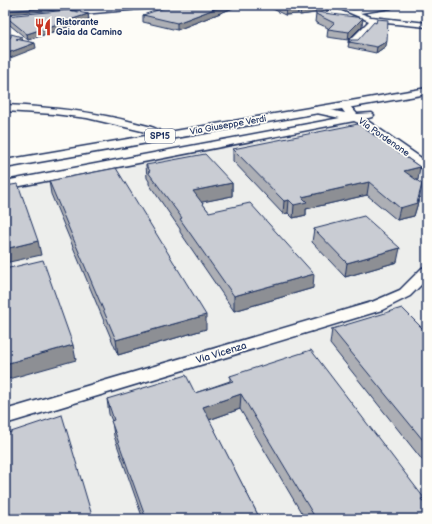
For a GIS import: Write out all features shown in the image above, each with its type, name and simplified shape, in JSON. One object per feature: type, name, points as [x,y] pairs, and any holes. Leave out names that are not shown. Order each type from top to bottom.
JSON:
[{"type":"main road","name":"Via Giuseppe Verdi","points":[[5,164],[427,91]]},
{"type":"street","points":[[71,5],[76,7],[54,13],[118,7],[164,5]]},
{"type":"street","points":[[334,5],[375,19],[427,24]]},
{"type":"street","points":[[351,12],[389,7]]},
{"type":"street","points":[[353,42],[375,19]]},
{"type":"street","points":[[5,184],[369,116],[374,104],[379,99]]},
{"type":"street","name":"Via Pordenone","points":[[347,105],[369,116],[427,158]]},
{"type":"street","name":"Via Pordenone","points":[[347,105],[349,113],[366,123],[427,167]]},
{"type":"street","points":[[5,108],[71,112],[104,117],[147,129],[161,136]]},
{"type":"street","points":[[316,110],[356,118]]},
{"type":"street","name":"Via Vicenza","points":[[5,417],[377,306],[405,292],[427,271]]},
{"type":"shaded area","points":[[357,121],[427,173],[427,519],[5,519],[5,189]]},
{"type":"building","points":[[6,5],[81,5],[5,11],[5,7],[9,7]]},
{"type":"building","points":[[172,5],[225,5],[177,23],[143,15]]},
{"type":"building","points":[[276,5],[329,6],[301,10],[286,10]]},
{"type":"building","points":[[69,10],[88,14],[27,34],[5,16]]},
{"type":"building","points":[[316,12],[363,18],[349,32],[328,29],[334,23],[316,14]]},
{"type":"building","points":[[377,19],[388,20],[387,41],[377,47],[349,42],[352,40],[358,40],[374,22],[376,23]]},
{"type":"building","points":[[11,34],[22,37],[16,39],[35,43],[5,54],[5,40],[11,37]]},
{"type":"building","points":[[358,124],[420,167],[404,171],[422,184],[417,203],[400,208],[369,182],[302,197],[307,202],[294,205],[289,200],[284,201],[233,149]]},
{"type":"building","points":[[205,154],[232,183],[193,191],[209,212],[250,203],[314,274],[234,296],[180,219],[182,218],[148,172],[150,171],[146,165]]},
{"type":"building","points":[[116,168],[206,315],[116,340],[49,181]]},
{"type":"building","points":[[18,184],[38,241],[5,249],[5,186]]},
{"type":"building","points":[[364,216],[400,248],[347,263],[314,229]]},
{"type":"building","points":[[43,260],[73,345],[5,364],[5,269]]},
{"type":"building","points":[[402,308],[427,333],[427,445],[332,329]]},
{"type":"building","points":[[311,350],[424,498],[421,499],[427,507],[427,519],[316,519],[241,394],[203,407],[260,519],[146,519],[111,421],[114,420],[107,399],[186,375],[195,393],[233,381],[230,376]]},
{"type":"building","points":[[62,415],[93,519],[5,519],[5,434]]},
{"type":"place","name":"Ristorante Gaia da Camino","points":[[43,27]]}]
